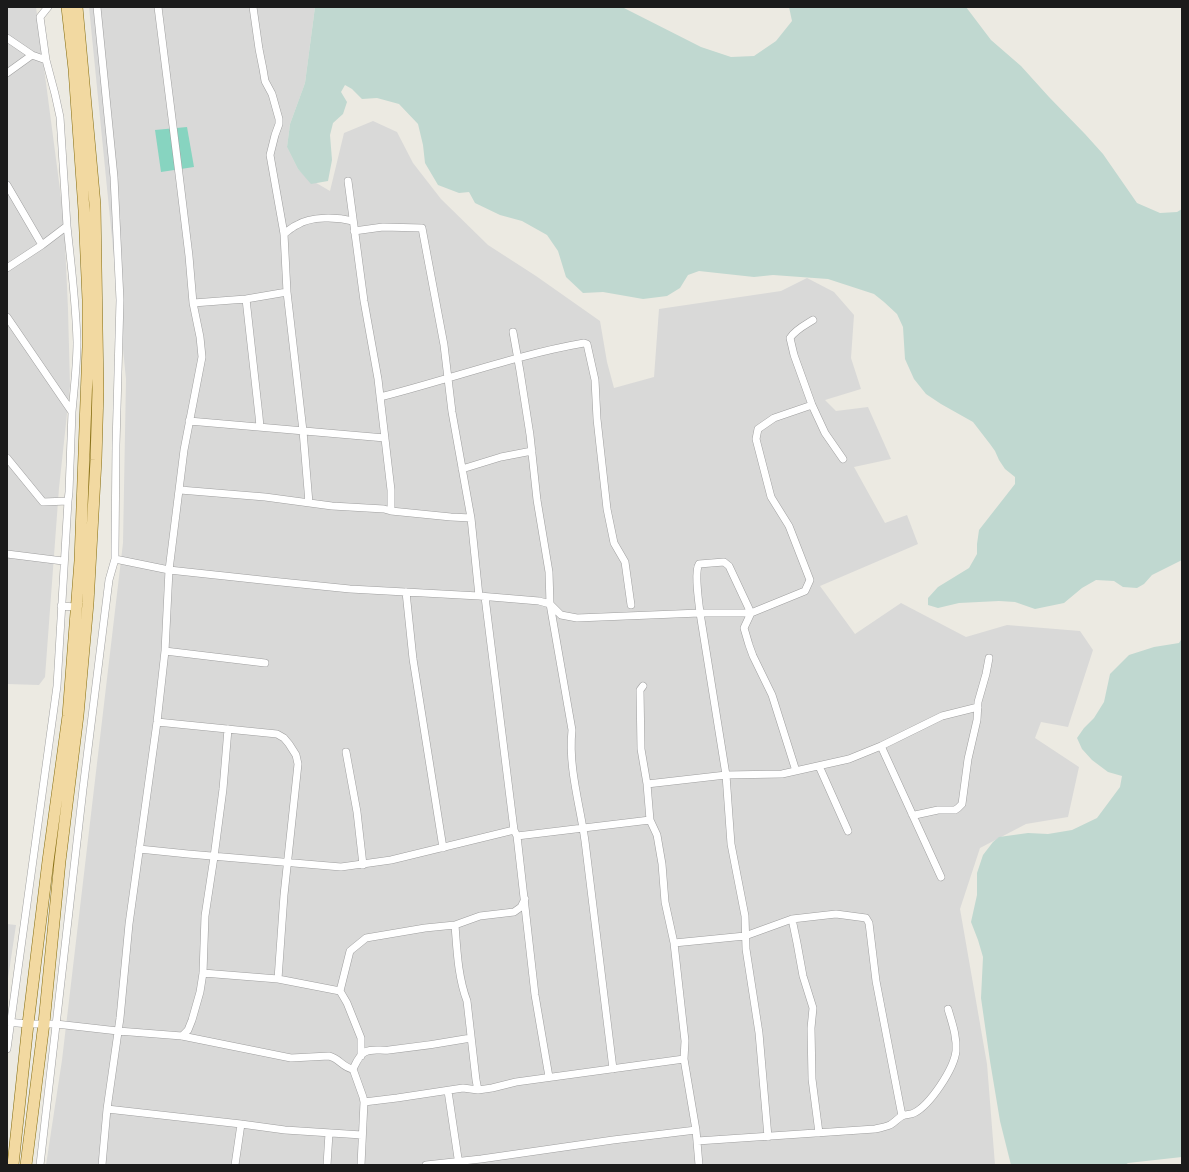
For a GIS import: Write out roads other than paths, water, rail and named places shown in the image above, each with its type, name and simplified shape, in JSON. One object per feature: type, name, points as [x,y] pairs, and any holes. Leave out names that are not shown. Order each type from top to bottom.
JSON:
[{"type":"main road","points":[[13,1165],[28,1024],[68,716],[80,553],[87,388],[88,300],[84,210],[74,69],[67,7]]},
{"type":"main road","points":[[26,1165],[44,1023],[60,861],[78,715],[88,603],[96,460],[98,382],[95,205],[78,7]]},
{"type":"street","points":[[7,1049],[8,1022],[27,911],[59,668],[63,561],[69,492],[72,412],[77,357],[72,267],[67,226],[60,117],[46,60],[40,17],[48,7]]},
{"type":"street","points":[[40,1165],[83,789],[109,580],[114,559],[120,300],[114,177],[97,7]]},
{"type":"street","points":[[102,1165],[107,1109],[118,1031],[129,924],[157,722],[165,651],[169,570],[184,450],[202,357],[200,337],[193,303],[189,256],[158,7]]},
{"type":"street","points":[[253,7],[258,49],[266,81],[272,94],[279,118],[279,124],[270,155],[284,234],[287,292],[303,431],[309,503]]},
{"type":"street","points":[[7,39],[32,55],[46,60]]},
{"type":"street","points":[[7,73],[32,55]]},
{"type":"street","points":[[348,181],[364,301],[378,379],[391,490],[391,512]]},
{"type":"street","points":[[7,185],[42,245]]},
{"type":"street","points":[[284,234],[297,224],[305,222],[331,218],[353,221]]},
{"type":"street","points":[[7,268],[42,245],[67,226]]},
{"type":"street","points":[[354,231],[383,227],[422,228],[440,324],[452,412],[472,518],[525,900],[535,995],[549,1077]]},
{"type":"street","points":[[193,303],[246,299],[287,292]]},
{"type":"street","points":[[246,299],[260,427]]},
{"type":"street","points":[[7,318],[72,412]]},
{"type":"street","points":[[813,320],[799,329],[790,338],[794,355],[812,405],[825,433],[843,459]]},
{"type":"street","points":[[513,332],[549,572],[550,604],[572,730],[570,744],[575,788],[594,911],[597,948],[613,1069]]},
{"type":"street","points":[[380,397],[517,358],[578,344],[584,343],[588,346],[595,380],[597,419],[607,509],[614,543],[625,562],[631,605]]},
{"type":"street","points":[[114,559],[169,570],[335,587],[539,601],[550,604],[561,615],[577,618],[700,613],[751,613],[805,591],[810,580],[789,526],[770,497],[756,439],[758,429],[774,418],[812,405]]},
{"type":"street","points":[[190,421],[385,438]]},
{"type":"street","points":[[462,469],[501,457],[532,451]]},
{"type":"street","points":[[7,458],[43,502],[68,501]]},
{"type":"street","points":[[180,490],[265,497],[354,508],[384,509],[391,512],[472,518]]},
{"type":"street","points":[[7,554],[63,561]]},
{"type":"street","points":[[751,613],[729,566],[726,563],[700,563],[698,566],[697,585],[700,613],[726,776],[731,844],[745,916],[745,936],[759,1033],[768,1137]]},
{"type":"street","points":[[406,592],[413,659],[444,848]]},
{"type":"street","points":[[61,606],[76,607]]},
{"type":"street","points":[[751,613],[744,628],[753,656],[772,695],[796,771]]},
{"type":"street","points":[[165,651],[265,663]]},
{"type":"street","points":[[912,814],[938,810],[955,810],[962,804],[968,759],[976,726],[979,697],[989,658]]},
{"type":"street","points":[[644,686],[640,690],[641,749],[647,784],[650,820],[657,835],[662,864],[664,902],[674,943],[685,1041],[684,1059],[696,1130],[699,1165]]},
{"type":"street","points":[[647,784],[726,776],[782,774],[849,759],[881,746],[942,716],[978,706]]},
{"type":"street","points":[[157,722],[277,734],[286,741],[296,755],[298,760],[298,768],[290,830],[278,979]]},
{"type":"street","points":[[182,1036],[188,1030],[192,1020],[200,992],[203,973],[205,916],[223,789],[228,729]]},
{"type":"street","points":[[881,746],[940,877]]},
{"type":"street","points":[[346,752],[357,812],[363,865]]},
{"type":"street","points":[[819,766],[848,831]]},
{"type":"street","points":[[139,849],[332,867],[363,865],[391,860],[515,833],[582,828],[650,820]]},
{"type":"street","points":[[361,1056],[360,1038],[347,1003],[340,991],[350,951],[366,938],[425,928],[455,925],[480,916],[514,912],[521,907],[525,900]]},
{"type":"street","points":[[674,943],[745,936],[792,919],[836,914],[866,918],[869,923],[876,981],[902,1116]]},
{"type":"street","points":[[792,919],[798,943],[803,976],[813,1008],[811,1028],[812,1079],[819,1133]]},
{"type":"street","points":[[455,925],[460,977],[463,990],[468,1001],[478,1090]]},
{"type":"street","points":[[203,973],[278,979],[340,991]]},
{"type":"street","points":[[697,1141],[875,1129],[890,1125],[902,1116],[914,1113],[935,1094],[952,1064],[956,1052],[955,1033],[948,1009]]},
{"type":"street","points":[[8,1022],[28,1024],[44,1023],[182,1036],[291,1058],[329,1056],[338,1060],[348,1068],[353,1069]]},
{"type":"street","points":[[353,1069],[364,1052],[370,1050],[387,1051],[471,1038]]},
{"type":"street","points":[[364,1102],[463,1088],[478,1090],[549,1077],[684,1059]]},
{"type":"street","points":[[353,1069],[364,1102],[361,1165]]},
{"type":"street","points":[[448,1091],[458,1163]]},
{"type":"street","points":[[107,1109],[285,1130],[362,1135]]},
{"type":"street","points":[[235,1165],[241,1124]]},
{"type":"street","points":[[426,1164],[458,1163],[613,1140],[696,1130]]},
{"type":"street","points":[[327,1165],[329,1133]]}]
